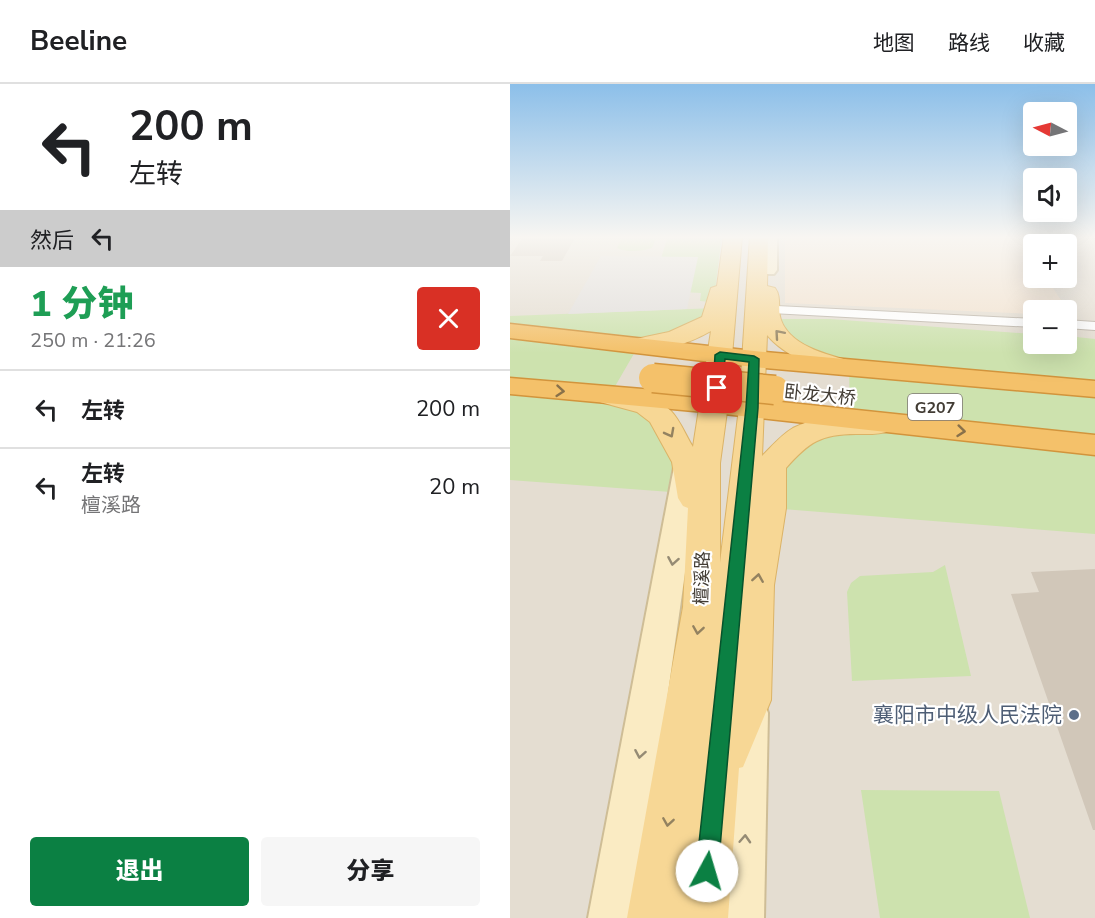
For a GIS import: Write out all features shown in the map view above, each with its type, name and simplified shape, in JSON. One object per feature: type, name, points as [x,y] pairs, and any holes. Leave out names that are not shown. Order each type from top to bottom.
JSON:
[{"type":"highway","points":[[510,331],[754,359],[1095,389]]},
{"type":"highway","name":"卧龙大桥","points":[[510,348],[1095,405]]},
{"type":"highway","name":"卧龙大桥","points":[[510,364],[1095,423]]},
{"type":"highway","points":[[510,386],[734,406],[1095,445]]},
{"type":"main road","points":[[639,345],[662,342],[702,328],[712,320],[736,275]]},
{"type":"main road","name":"檀溪路","points":[[702,918],[716,776],[734,406],[720,355],[742,275]]},
{"type":"main road","name":"檀溪路","points":[[653,918],[701,607],[705,464],[754,359],[762,309],[754,275]]},
{"type":"main road","points":[[762,309],[776,333],[790,345],[816,358],[849,368]]},
{"type":"main road","points":[[609,396],[646,406],[661,416],[687,462],[696,508],[702,588]]},
{"type":"main road","points":[[716,776],[750,700],[756,585],[770,508],[771,465],[794,440],[812,431],[850,425],[905,425]]},
{"type":"street","points":[[762,309],[1023,322]]},
{"type":"street","points":[[1077,325],[1095,326]]},
{"type":"street","points":[[612,918],[684,493],[687,462]]},
{"type":"street","points":[[740,918],[749,769],[750,700]]},
{"type":"shaded area","points":[[510,275],[1023,275],[1023,288],[1077,288],[1077,275],[1095,275],[1095,918],[510,918]]},
{"type":"shaded area","points":[[590,275],[694,275],[687,309],[568,314]]},
{"type":"shaded area","points":[[785,275],[1023,275],[1023,288],[1053,288],[1061,300],[1023,300],[1023,314],[785,303]]},
{"type":"green space","points":[[662,275],[717,275],[714,299],[710,302],[700,301],[701,293],[682,292]]},
{"type":"green space","points":[[716,308],[712,320],[639,345],[610,395],[661,416],[684,493],[510,480],[510,316]]},
{"type":"green space","points":[[769,319],[830,319],[1023,333],[1023,354],[1077,354],[1077,337],[1095,339],[1095,534],[770,508],[794,440],[850,424],[849,368],[816,358]]},
{"type":"green space","points":[[945,565],[971,676],[852,681],[847,592],[851,583],[860,576],[933,572]]},
{"type":"green space","points":[[861,790],[999,791],[1030,918],[880,918]]},
{"type":"building","name":"襄阳市中级人民法院","points":[[1095,569],[1095,830],[1093,830],[1011,594],[1039,592],[1031,572]]},
{"type":"place","name":"襄阳市中级人民法院","points":[[1074,715]]},
{"type":"route","points":[[707,871],[752,408],[754,359],[720,355],[717,388]]}]
